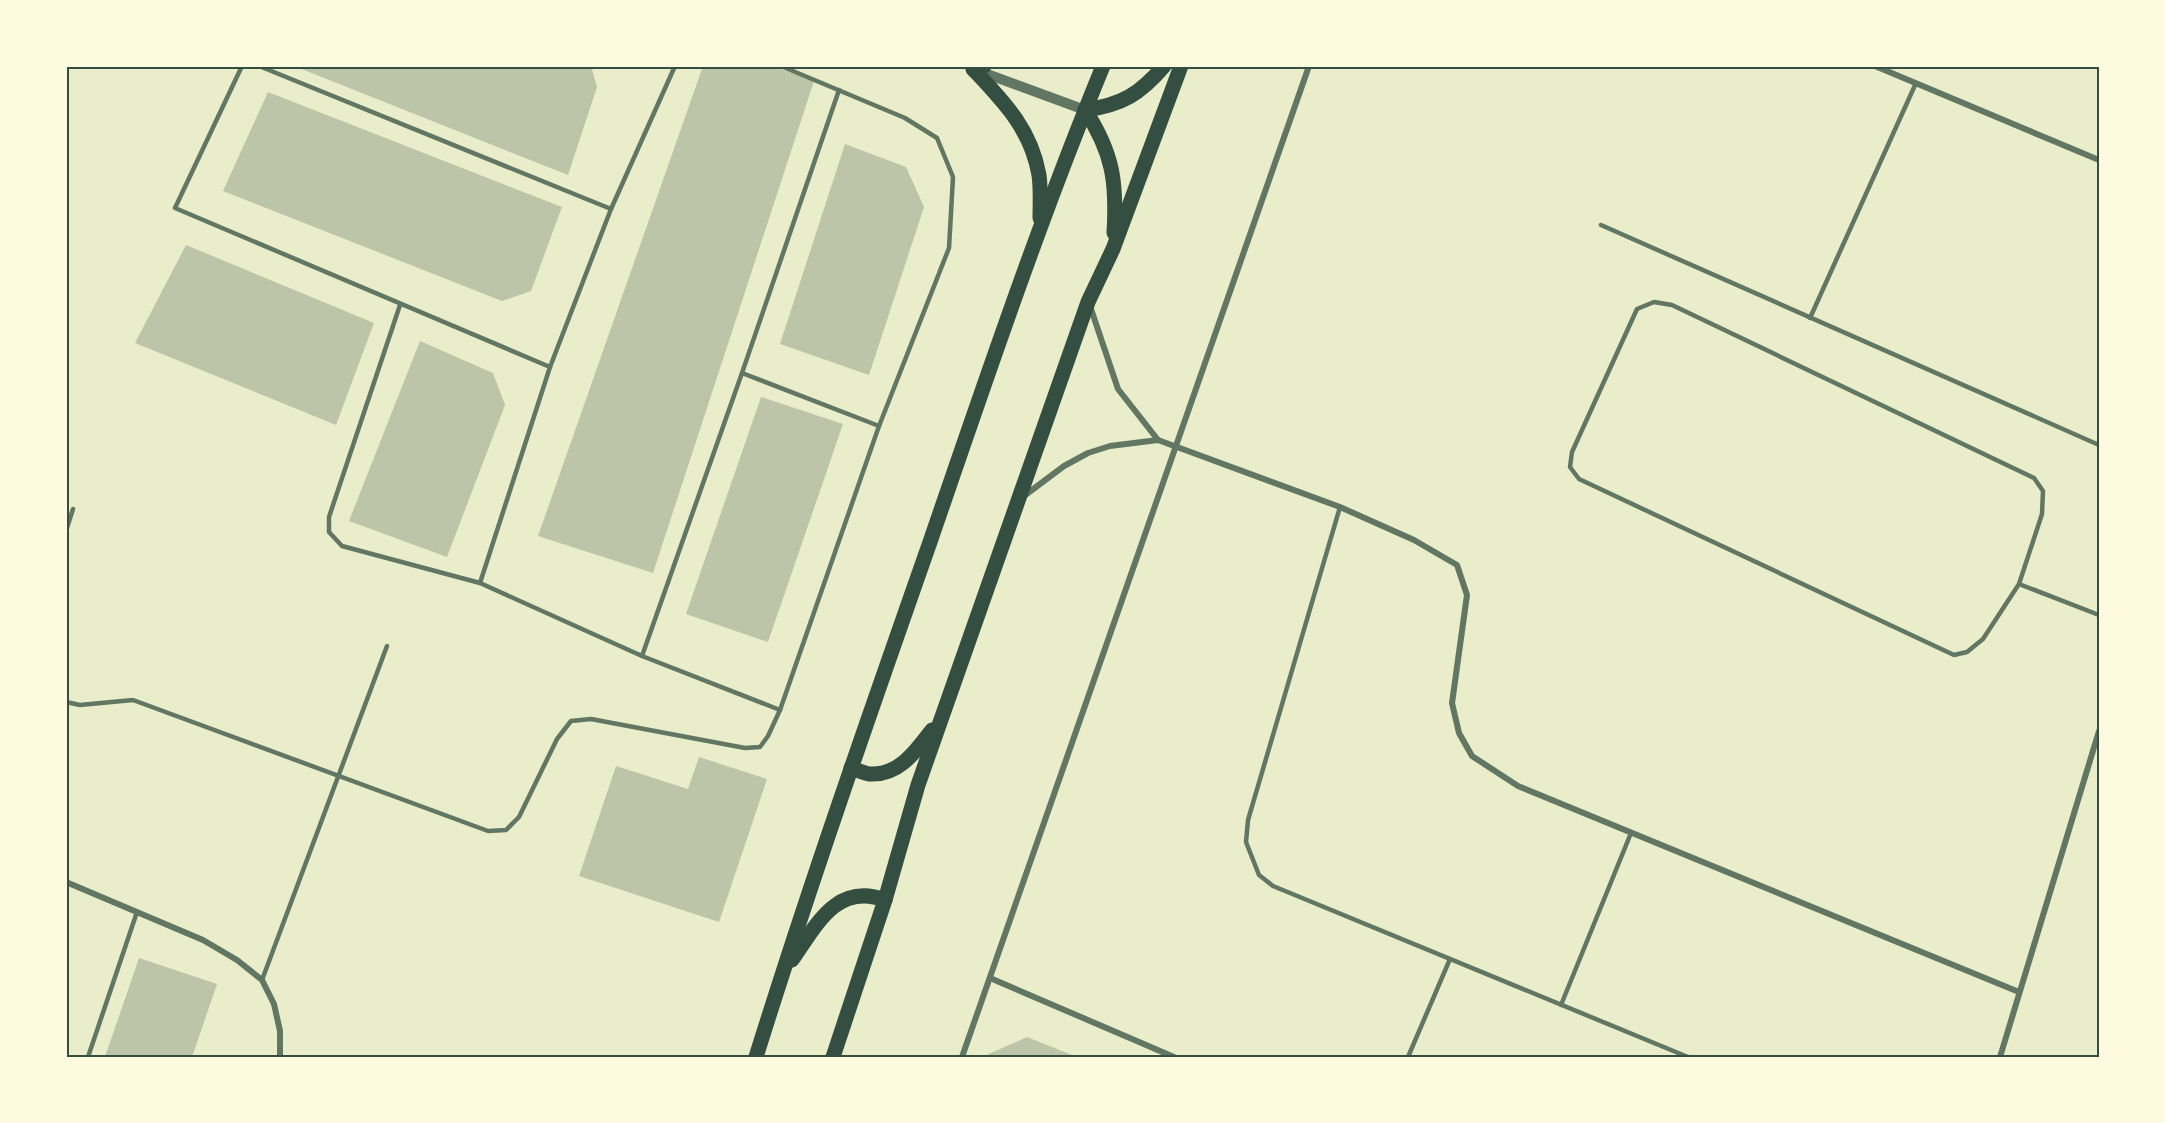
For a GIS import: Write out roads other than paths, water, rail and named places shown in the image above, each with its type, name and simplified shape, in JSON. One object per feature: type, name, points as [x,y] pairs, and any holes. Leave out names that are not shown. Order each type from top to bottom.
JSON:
[{"type":"main road","points":[[756,1057],[851,768],[1040,227],[1103,66]]},
{"type":"main road","points":[[1085,110],[1108,107],[1125,100],[1146,86],[1164,66]]},
{"type":"main road","points":[[833,1057],[885,900],[918,786],[955,678],[1088,302],[1113,249],[1181,66]]},
{"type":"main road","points":[[975,67],[1014,115],[1029,140],[1039,176],[1040,227]]},
{"type":"main road","points":[[1085,110],[1100,134],[1108,153],[1116,207],[1113,249]]},
{"type":"main road","points":[[851,768],[870,774],[894,769],[912,756],[938,723],[955,678]]},
{"type":"main road","points":[[781,978],[824,913],[848,897],[872,896],[885,900]]},
{"type":"street","points":[[962,1057],[1309,66]]},
{"type":"street","points":[[1875,66],[2099,160]]},
{"type":"street","points":[[975,67],[1085,110]]},
{"type":"street","points":[[1088,302],[1118,389],[1158,440]]},
{"type":"street","points":[[1019,500],[1064,466],[1088,453],[1110,446],[1158,440],[1340,507],[1414,540],[1456,565],[1467,595],[1452,703],[1459,733],[1472,756],[1518,786],[2019,992]]},
{"type":"street","points":[[2000,1057],[2099,731]]},
{"type":"street","points":[[66,882],[203,940],[237,960],[262,980],[274,1004],[280,1031],[280,1057]]},
{"type":"street","points":[[990,978],[1174,1057]]},
{"type":"lane","points":[[242,66],[175,208],[550,367]]},
{"type":"lane","points":[[259,66],[611,209]]},
{"type":"lane","points":[[480,583],[550,367],[611,209],[675,66]]},
{"type":"lane","points":[[66,702],[80,705],[133,700],[488,831],[506,830],[519,817],[557,739],[571,721],[591,719],[745,748],[760,747],[768,736],[780,710],[879,426],[949,248],[953,177],[937,138],[905,118],[781,66]]},
{"type":"lane","points":[[1810,318],[1916,83]]},
{"type":"lane","points":[[642,656],[838,90]]},
{"type":"lane","points":[[1601,225],[2099,444]]},
{"type":"lane","points":[[1654,302],[1672,305],[2034,478],[2043,491],[2042,514],[2019,584],[1983,639],[1967,652],[1953,655],[1579,479],[1570,467],[1572,452],[1637,309],[1654,302]]},
{"type":"lane","points":[[400,304],[329,518],[329,532],[342,546],[480,583],[642,656],[780,710]]},
{"type":"lane","points":[[742,372],[879,426]]},
{"type":"lane","points":[[1340,507],[1248,820],[1246,842],[1258,875],[1273,886],[1688,1057]]},
{"type":"lane","points":[[66,531],[74,509]]},
{"type":"lane","points":[[2019,584],[2099,615]]},
{"type":"lane","points":[[262,980],[387,646]]},
{"type":"lane","points":[[1561,1005],[1631,833]]},
{"type":"lane","points":[[88,1057],[137,912]]},
{"type":"lane","points":[[1407,1057],[1450,959]]}]
